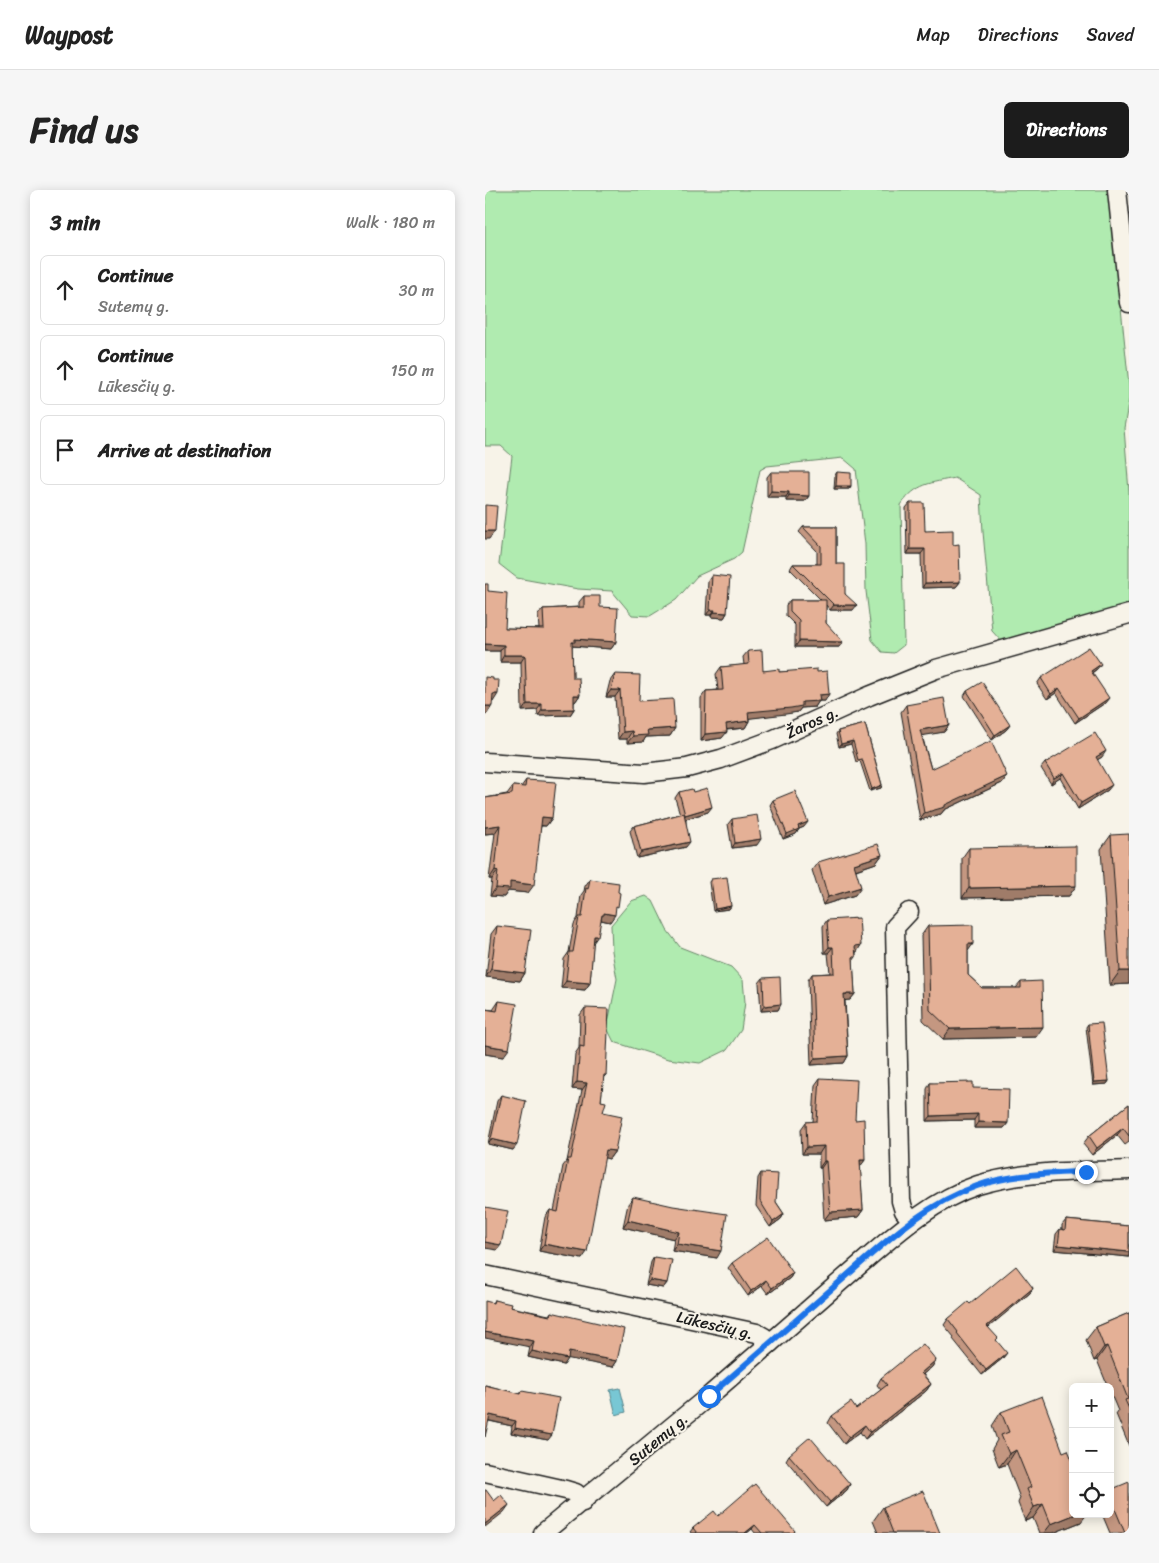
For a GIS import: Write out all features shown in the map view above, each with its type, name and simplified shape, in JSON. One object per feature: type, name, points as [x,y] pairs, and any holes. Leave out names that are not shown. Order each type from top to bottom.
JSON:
[{"type":"street","points":[[1117,190],[1129,303]]},
{"type":"street","name":"Žaros g.","points":[[485,762],[644,773],[687,768],[721,760],[764,744],[869,696],[936,669],[1129,614]]},
{"type":"street","points":[[909,912],[895,928],[901,1201],[904,1211],[912,1220]]},
{"type":"street","name":"Lūkesčių g.","points":[[485,1275],[757,1333],[770,1344],[912,1220],[944,1201],[976,1186],[1009,1178],[1050,1172],[1129,1170]]},
{"type":"street","name":"Sutemų g.","points":[[543,1533],[583,1502],[770,1344]]},
{"type":"street","points":[[485,1472],[576,1493],[583,1502]]},
{"type":"green space","points":[[485,190],[1109,190],[1129,386],[1129,399],[1124,428],[1129,492],[1129,604],[1002,642],[992,631],[981,495],[955,478],[918,488],[901,505],[904,645],[894,653],[882,652],[872,640],[866,591],[865,544],[856,469],[843,458],[767,466],[760,470],[742,552],[734,559],[697,576],[676,600],[650,616],[632,615],[612,591],[578,589],[517,578],[499,564],[512,456],[501,446],[485,446]]},
{"type":"green space","points":[[646,896],[653,901],[667,930],[680,947],[731,967],[743,980],[745,1002],[741,1030],[727,1050],[700,1063],[668,1059],[614,1042],[607,1028],[617,979],[612,951],[611,925],[631,901]]},
{"type":"water","points":[[620,1388],[626,1412],[616,1415],[610,1390]]},
{"type":"building","points":[[771,472],[809,472],[809,496],[789,495],[789,492],[771,491]]},
{"type":"building","points":[[837,472],[851,473],[851,486],[836,486]]},
{"type":"building","points":[[910,503],[924,503],[925,531],[953,530],[953,545],[959,544],[960,582],[925,583],[925,549],[910,549]]},
{"type":"building","points":[[485,505],[497,506],[495,531],[485,531]]},
{"type":"building","points":[[803,527],[836,527],[836,564],[845,564],[845,594],[857,605],[834,605],[793,564],[821,564],[821,546]]},
{"type":"building","points":[[712,575],[730,577],[727,613],[710,610]]},
{"type":"building","points":[[485,584],[488,584],[488,591],[507,593],[505,628],[544,629],[543,609],[584,607],[584,596],[600,596],[600,607],[618,608],[616,642],[575,639],[575,642],[572,642],[573,678],[579,678],[580,695],[574,695],[574,709],[542,710],[542,704],[527,704],[525,655],[504,655],[504,645],[485,644]]},
{"type":"building","points":[[790,600],[826,600],[826,623],[843,642],[799,641],[799,620],[790,611]]},
{"type":"building","points":[[1089,647],[1101,664],[1091,671],[1109,698],[1079,718],[1059,688],[1051,694],[1041,678]]},
{"type":"building","points":[[762,650],[763,671],[779,669],[779,672],[817,669],[817,672],[827,671],[829,694],[819,695],[820,701],[802,702],[802,706],[748,712],[749,721],[726,724],[727,732],[705,734],[706,691],[723,690],[721,667],[749,664],[748,651]]},
{"type":"building","points":[[615,674],[640,675],[639,701],[673,699],[675,728],[647,730],[648,735],[633,736],[632,731],[623,732],[620,690],[611,690]]},
{"type":"building","points":[[485,677],[499,680],[498,694],[493,694],[492,706],[485,706]]},
{"type":"building","points":[[982,682],[1010,725],[995,735],[967,691]]},
{"type":"building","points":[[944,698],[949,725],[920,730],[931,769],[991,741],[1007,776],[945,805],[945,807],[924,813],[906,705]]},
{"type":"building","points":[[865,724],[882,785],[872,789],[862,759],[858,760],[853,741],[841,744],[838,731]]},
{"type":"building","points":[[1095,733],[1106,751],[1096,757],[1112,785],[1081,803],[1063,773],[1054,778],[1045,763]]},
{"type":"building","points":[[526,780],[556,782],[552,818],[542,817],[534,885],[510,882],[510,889],[496,888],[498,871],[495,870],[500,825],[485,827],[485,798],[512,794],[513,786],[525,787]]},
{"type":"building","points":[[707,788],[712,807],[685,815],[679,792],[692,789],[693,792]]},
{"type":"building","points":[[795,791],[808,822],[798,826],[799,829],[787,834],[773,800]]},
{"type":"building","points":[[684,813],[690,842],[641,852],[634,826]]},
{"type":"building","points":[[757,815],[761,839],[735,843],[732,819]]},
{"type":"building","points":[[1129,834],[1129,971],[1120,971],[1111,835]]},
{"type":"building","points":[[878,844],[882,855],[854,864],[861,887],[828,897],[818,862]]},
{"type":"building","points":[[1076,846],[1076,886],[969,888],[969,848]]},
{"type":"building","points":[[727,877],[731,906],[715,909],[711,879]]},
{"type":"building","points":[[590,879],[619,883],[618,907],[616,906],[615,915],[604,913],[602,915],[598,936],[594,936],[590,983],[566,981],[569,952],[573,952],[579,917],[582,917],[586,888],[588,889]]},
{"type":"building","points":[[859,918],[861,945],[855,946],[856,957],[853,957],[855,994],[844,994],[848,1056],[815,1058],[812,974],[834,973],[833,947],[829,947],[827,920]]},
{"type":"building","points":[[973,925],[973,944],[968,944],[968,975],[982,988],[1021,988],[1021,982],[1042,981],[1043,1027],[950,1029],[930,1010],[928,926]]},
{"type":"building","points":[[497,926],[531,930],[525,973],[491,969]]},
{"type":"building","points":[[780,977],[781,1004],[764,1006],[763,978]]},
{"type":"building","points":[[499,1001],[517,1004],[509,1049],[485,1045],[485,1009],[497,1011]]},
{"type":"building","points":[[585,1008],[609,1009],[606,1075],[604,1075],[601,1101],[606,1102],[603,1112],[622,1116],[615,1151],[606,1150],[587,1252],[544,1244],[550,1210],[558,1212],[568,1159],[571,1159],[587,1083],[577,1082],[580,1046],[584,1047]]},
{"type":"building","points":[[1102,1023],[1109,1081],[1094,1082],[1088,1024]]},
{"type":"building","points":[[820,1078],[857,1080],[855,1120],[864,1119],[865,1160],[860,1160],[863,1210],[830,1212],[824,1146],[807,1147],[806,1122],[817,1121]]},
{"type":"building","points":[[973,1082],[973,1088],[1009,1089],[1008,1123],[978,1122],[978,1114],[931,1116],[930,1083]]},
{"type":"building","points":[[501,1095],[526,1101],[517,1145],[491,1139]]},
{"type":"building","points":[[1129,1104],[1129,1136],[1123,1128],[1097,1148],[1089,1136]]},
{"type":"building","points":[[761,1173],[778,1174],[776,1202],[784,1214],[773,1222],[760,1201]]},
{"type":"building","points":[[633,1197],[673,1206],[727,1214],[721,1251],[677,1244],[679,1232],[628,1220]]},
{"type":"building","points":[[485,1207],[508,1211],[501,1245],[485,1242]]},
{"type":"building","points":[[1066,1220],[1129,1226],[1129,1252],[1058,1245],[1060,1229],[1065,1230]]},
{"type":"building","points":[[768,1237],[793,1273],[772,1288],[766,1280],[751,1291],[732,1263]]},
{"type":"building","points":[[654,1257],[672,1260],[667,1283],[650,1280]]},
{"type":"building","points":[[1016,1266],[1033,1288],[987,1326],[998,1338],[996,1340],[1007,1353],[986,1370],[948,1319],[968,1302],[970,1304]]},
{"type":"building","points":[[494,1300],[511,1304],[510,1307],[550,1316],[551,1312],[624,1329],[617,1361],[569,1352],[568,1359],[532,1351],[534,1341],[485,1332],[485,1301],[493,1303]]},
{"type":"building","points":[[1129,1313],[1129,1409],[1125,1400],[1128,1399],[1107,1346],[1104,1347],[1096,1327]]},
{"type":"building","points":[[923,1344],[936,1360],[921,1373],[931,1384],[870,1432],[865,1425],[849,1437],[832,1416],[851,1402],[856,1409],[887,1385],[881,1378]]},
{"type":"building","points":[[485,1385],[521,1394],[522,1391],[559,1398],[552,1435],[515,1428],[516,1421],[490,1415],[485,1437]]},
{"type":"building","points":[[1042,1396],[1063,1452],[1068,1450],[1069,1452],[1069,1517],[1051,1524],[1043,1504],[1034,1507],[1027,1489],[1031,1487],[1016,1450],[1009,1454],[1001,1435],[1009,1432],[1001,1412]]},
{"type":"building","points":[[810,1437],[850,1484],[830,1502],[789,1455]]},
{"type":"building","points":[[1129,1482],[1129,1533],[1125,1533],[1114,1507],[1114,1488]]},
{"type":"building","points":[[755,1484],[795,1531],[793,1533],[762,1533],[755,1525],[745,1533],[697,1533],[693,1528],[714,1511],[718,1516]]},
{"type":"building","points":[[485,1490],[494,1501],[501,1495],[509,1505],[485,1524]]},
{"type":"building","points":[[923,1491],[940,1533],[893,1533],[883,1507]]},
{"type":"route","points":[[709,1396],[912,1220],[922,1214],[976,1186],[1009,1178],[1050,1172],[1086,1172]]}]
